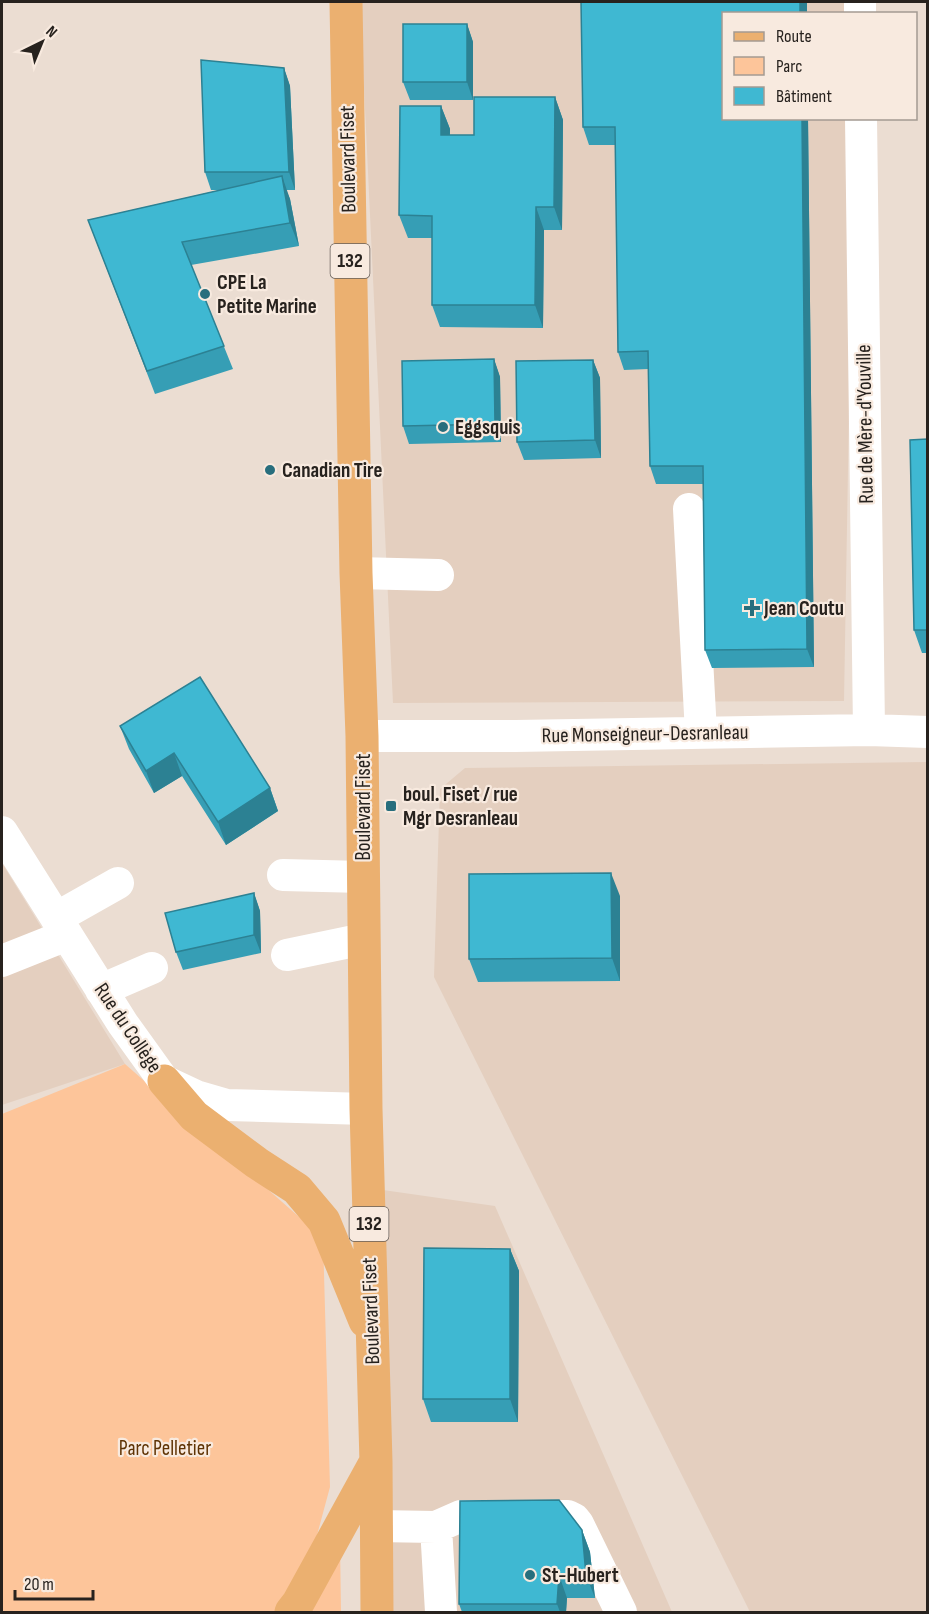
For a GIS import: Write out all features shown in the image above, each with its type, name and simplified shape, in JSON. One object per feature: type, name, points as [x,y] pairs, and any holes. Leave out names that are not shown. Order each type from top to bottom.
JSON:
[{"type":"main road","name":"Boulevard Fiset","points":[[346,2],[356,573],[362,736],[366,1109],[376,1462],[377,1612]]},
{"type":"main road","points":[[164,1081],[194,1116],[257,1163],[297,1189],[324,1221],[372,1339]]},
{"type":"main road","points":[[291,1612],[376,1462]]},
{"type":"street","name":"Rue de Mère-d'Youville","points":[[861,120],[868,730]]},
{"type":"street","points":[[689,509],[701,733]]},
{"type":"street","points":[[356,573],[438,574]]},
{"type":"street","name":"Rue Monseigneur-Desranleau","points":[[362,736],[515,736],[868,730],[927,732]]},
{"type":"street","name":"Rue du Collège","points":[[2,832],[123,1024],[164,1081],[196,1096],[227,1105],[366,1109]]},
{"type":"street","points":[[283,875],[363,877]]},
{"type":"street","points":[[2,961],[61,927],[118,883]]},
{"type":"street","points":[[287,955],[364,939]]},
{"type":"street","points":[[101,990],[152,968]]},
{"type":"street","points":[[376,1526],[436,1527],[461,1516],[568,1516],[578,1524],[621,1612]]},
{"type":"street","points":[[436,1527],[441,1612]]},
{"type":"shaded area","points":[[360,2],[856,2],[856,12],[722,12],[722,120],[854,120],[844,701],[393,703]]},
{"type":"shaded area","points":[[927,762],[927,1612],[750,1612],[434,977],[440,789],[465,768]]},
{"type":"shaded area","points":[[2,863],[125,1064],[2,1105]]},
{"type":"shaded area","points":[[383,1190],[495,1206],[672,1612],[391,1612]]},
{"type":"green space","name":"Parc Pelletier","points":[[125,1064],[323,1238],[330,1487],[306,1576],[280,1612],[2,1612],[2,1114]]},
{"type":"green space","points":[[340,1543],[341,1612],[296,1612]]},
{"type":"building","points":[[581,2],[800,2],[800,12],[722,12],[722,120],[802,120],[807,649],[705,650],[703,466],[650,466],[648,351],[618,352],[615,127],[583,127]]},
{"type":"building","points":[[403,24],[467,24],[467,82],[403,82]]},
{"type":"building","points":[[201,60],[284,68],[289,172],[205,172]]},
{"type":"building","points":[[474,97],[555,97],[554,207],[536,207],[535,305],[432,305],[432,216],[399,215],[400,106],[441,106],[441,135],[474,135]]},
{"type":"building","points":[[282,176],[290,223],[182,242],[224,346],[147,371],[88,220]]},
{"type":"building","points":[[494,359],[495,424],[403,426],[402,361]]},
{"type":"building","points":[[593,360],[595,440],[517,442],[516,361]]},
{"type":"building","points":[[927,439],[927,630],[914,630],[910,440]]},
{"type":"building","points":[[200,677],[270,788],[218,822],[174,753],[146,771],[120,726]]},
{"type":"building","points":[[611,873],[612,958],[469,959],[469,874]]},
{"type":"building","points":[[254,893],[254,935],[176,952],[165,913]]},
{"type":"building","points":[[424,1248],[510,1249],[510,1399],[423,1399]]},
{"type":"building","name":"St-Hubert","points":[[559,1500],[582,1530],[586,1575],[559,1575],[557,1604],[459,1604],[460,1501]]},
{"type":"place","name":"CPE La Petite Marine","points":[[205,294]]},
{"type":"place","name":"Eggsquis","points":[[443,427]]},
{"type":"place","name":"Canadian Tire","points":[[270,470]]},
{"type":"place","name":"Jean Coutu","points":[[752,608]]},
{"type":"place","name":"boul. Fiset / rue Mgr Desranleau","points":[[391,806]]},
{"type":"place","name":"St-Hubert","points":[[530,1575]]}]
